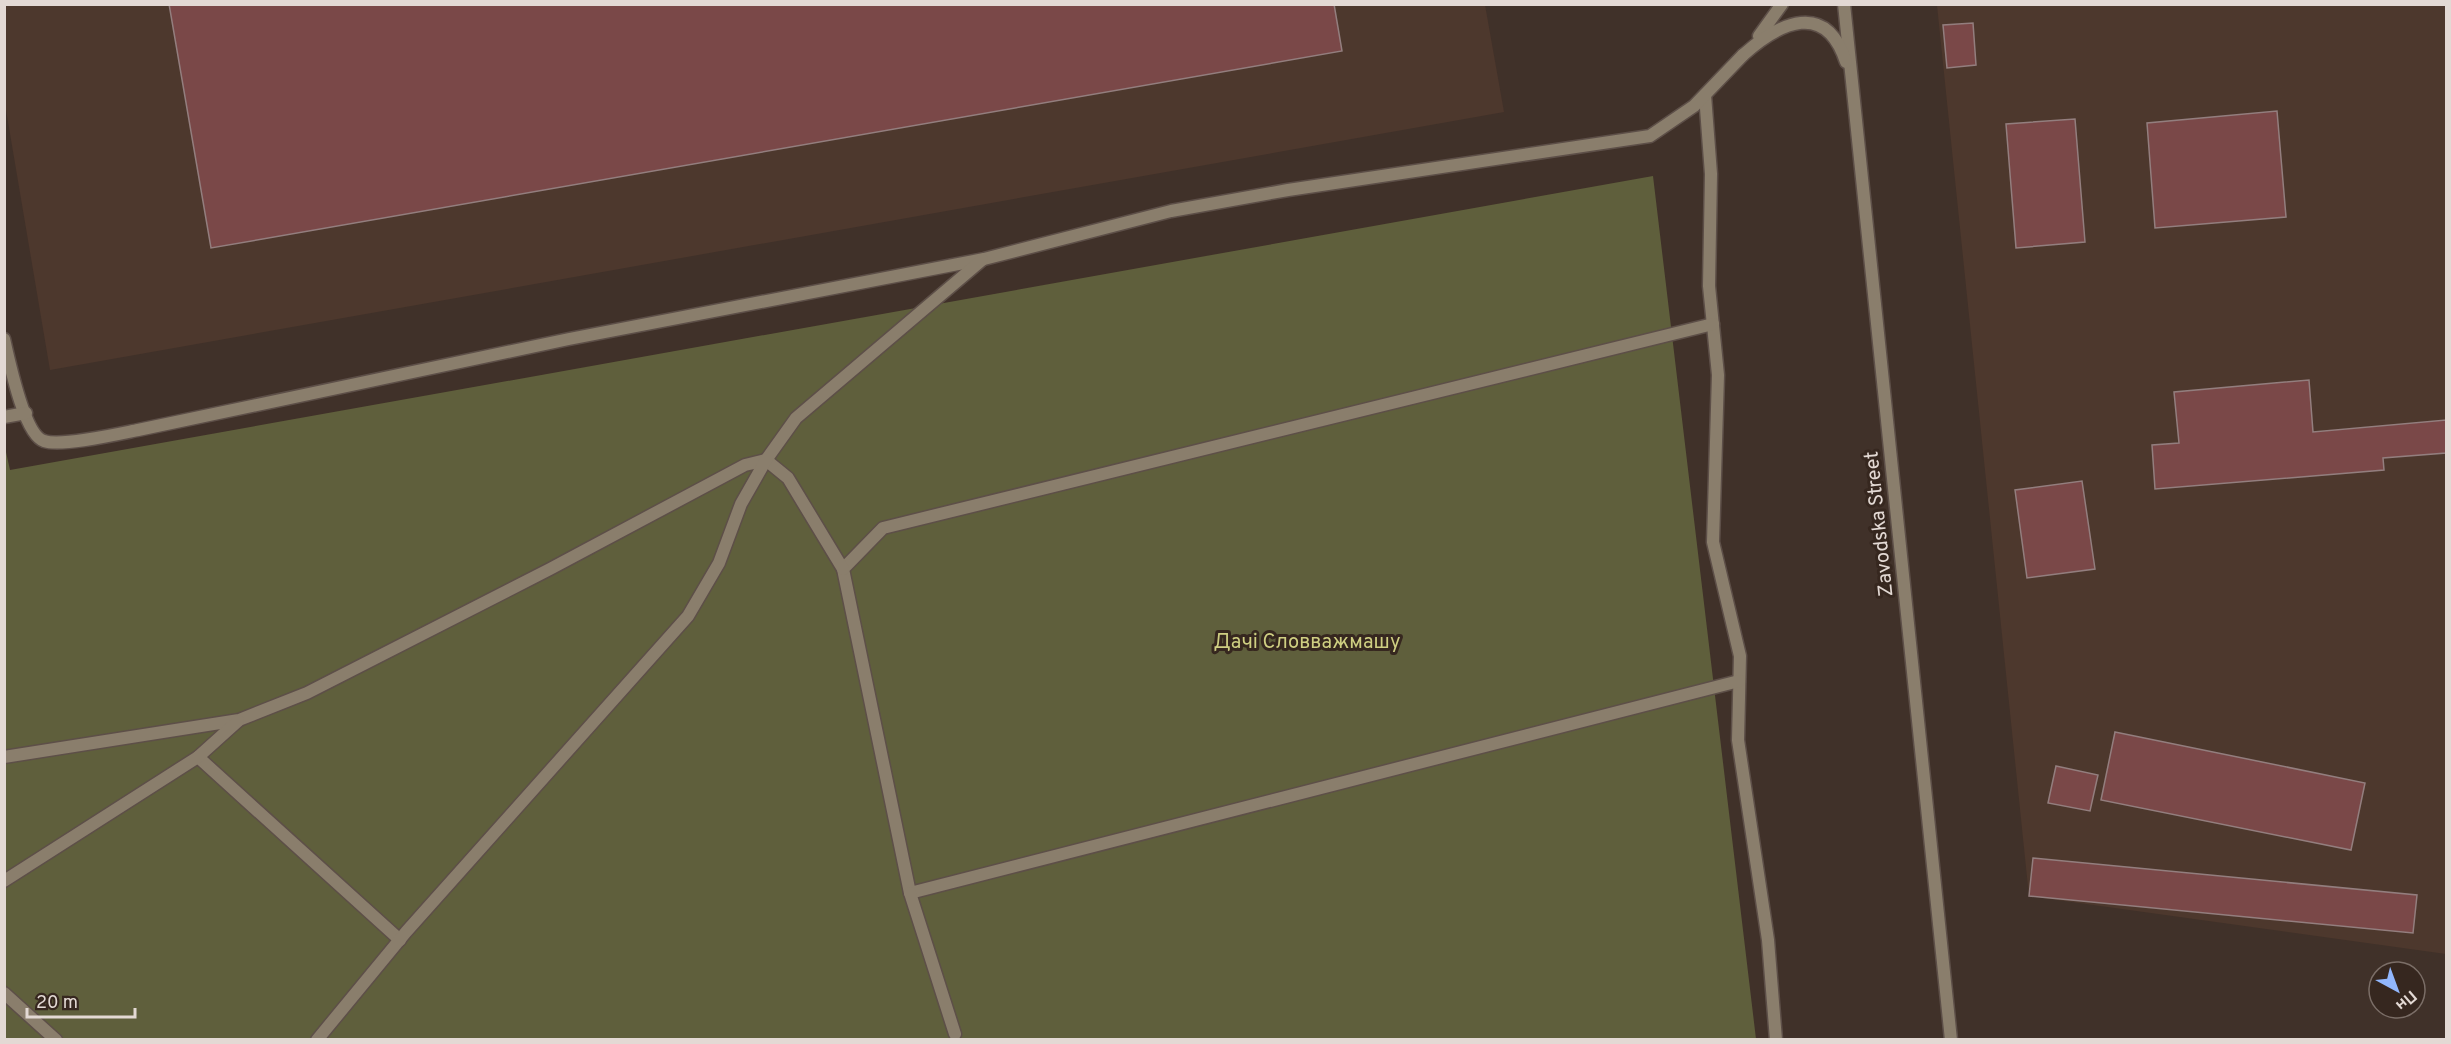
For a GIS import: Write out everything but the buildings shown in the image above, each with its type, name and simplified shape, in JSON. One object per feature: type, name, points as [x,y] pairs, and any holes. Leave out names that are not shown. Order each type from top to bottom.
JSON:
[{"type":"street","points":[[1743,56],[1782,4]]},
{"type":"street","name":"Zavodska Street","points":[[1844,4],[1951,1040]]},
{"type":"street","points":[[4,339],[16,386],[33,433],[45,442],[71,441],[126,432],[569,339],[984,259],[1183,209],[1288,189],[1650,136],[1670,124],[1705,95],[1764,36],[1782,25],[1798,20],[1812,20],[1823,25],[1839,45],[1854,97]]},
{"type":"street","points":[[1705,95],[1711,174],[1709,286],[1718,375],[1713,542],[1740,656],[1738,740],[1768,940],[1776,1040]]},
{"type":"street","points":[[317,1040],[400,940],[688,616],[719,563],[741,504],[766,460],[796,418],[984,259]]},
{"type":"street","points":[[843,569],[883,528],[1713,324]]},
{"type":"street","points":[[4,417],[26,413]]},
{"type":"street","points":[[766,460],[789,478],[843,569],[910,893],[955,1034]]},
{"type":"street","points":[[4,757],[238,720],[307,693],[550,569],[745,465],[766,460]]},
{"type":"street","points":[[910,893],[1739,681]]},
{"type":"street","points":[[4,881],[198,757],[238,720]]},
{"type":"street","points":[[198,757],[400,940]]},
{"type":"street","points":[[4,993],[56,1040]]},
{"type":"shaded area","points":[[4,5],[1485,5],[1504,112],[50,370],[5,104]]},
{"type":"shaded area","points":[[1937,5],[2446,5],[2446,954],[2029,896]]},
{"type":"green space","name":"Дачі Словважмашу","points":[[1653,176],[1756,1039],[5,1039],[4,443],[10,470]]}]
